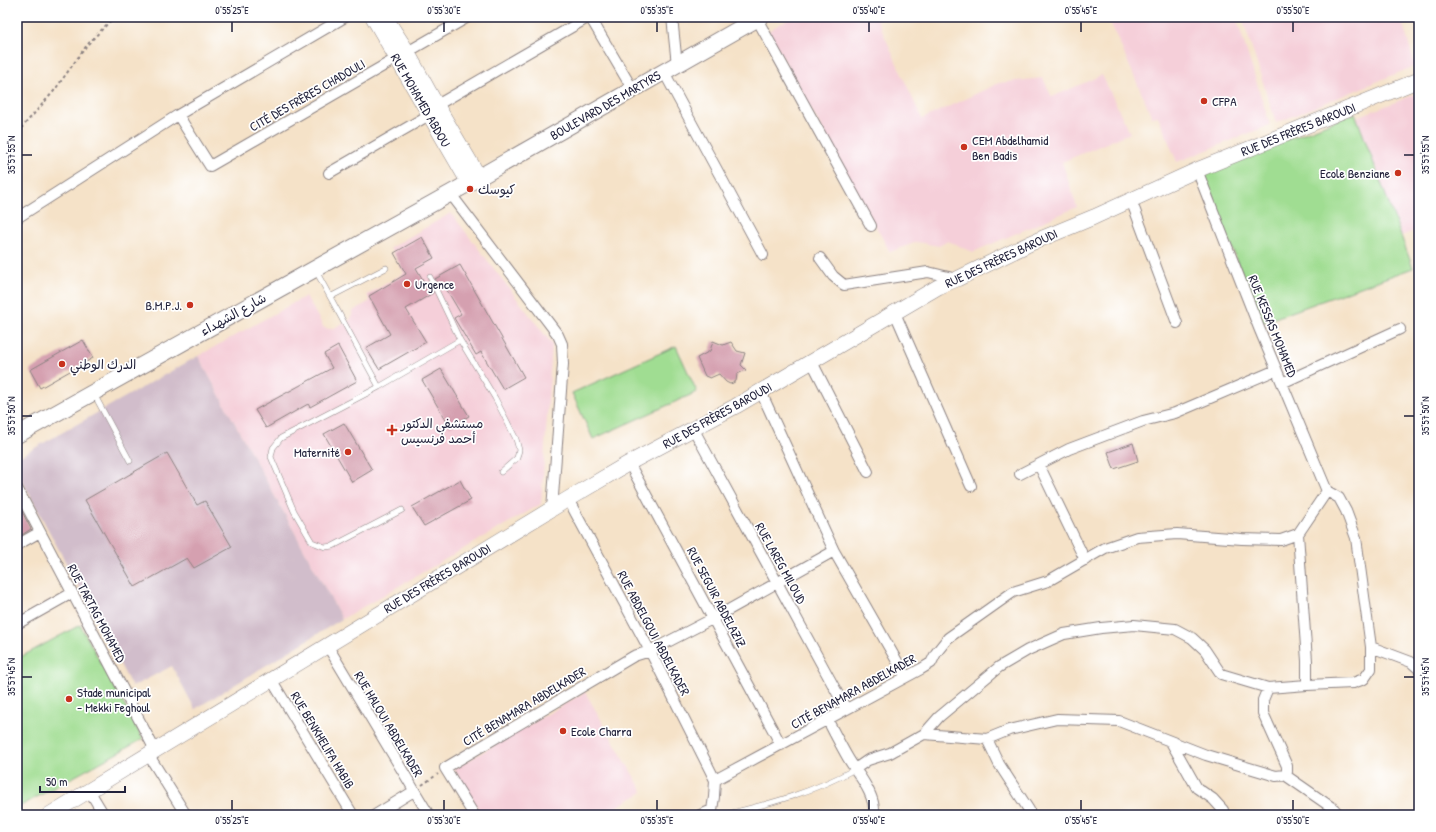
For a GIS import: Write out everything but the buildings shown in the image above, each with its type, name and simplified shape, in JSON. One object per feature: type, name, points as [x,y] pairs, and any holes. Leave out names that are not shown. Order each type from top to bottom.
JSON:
[{"type":"main road","name":"BOULEVARD DES MARTYRS","points":[[450,193],[759,18]]},
{"type":"main road","name":"شارع الشهداء","points":[[17,435],[450,193]]},
{"type":"street","points":[[17,218],[178,115],[345,17]]},
{"type":"street","name":"RUE MOHAMED ABDOU","points":[[373,17],[402,55]]},
{"type":"street","name":"RUE MOHAMED ABDOU","points":[[385,17],[402,55],[474,180]]},
{"type":"street","name":"CITÉ DES FRÈRES CHADOULI","points":[[178,115],[210,166],[468,17]]},
{"type":"street","points":[[329,173],[589,17],[633,90]]},
{"type":"street","points":[[672,17],[670,69],[763,254]]},
{"type":"street","points":[[759,18],[871,226]]},
{"type":"street","name":"RUE DES FRÈRES BAROUDI","points":[[49,815],[568,499],[630,463],[694,430],[761,392],[938,287],[958,279],[1031,243],[1094,217],[1197,170],[1419,80]]},
{"type":"street","name":"RUE KESSAS MOHAMED","points":[[1197,170],[1276,370],[1327,491]]},
{"type":"street","points":[[450,193],[558,335],[562,344],[562,364],[552,509]]},
{"type":"street","points":[[1131,200],[1177,323]]},
{"type":"street","points":[[820,258],[833,276],[844,285],[928,272],[958,279]]},
{"type":"street","points":[[895,313],[971,486]]},
{"type":"street","points":[[1282,383],[1400,329]]},
{"type":"street","points":[[812,362],[868,472]]},
{"type":"street","points":[[1020,474],[1069,449],[1143,421],[1175,413],[1276,370]]},
{"type":"street","points":[[761,392],[834,551],[906,677]]},
{"type":"street","name":"RUE LAREG MILOUD","points":[[694,430],[846,709]]},
{"type":"street","name":"RUE SEGUIR ABDELAZIZ","points":[[630,463],[781,745]]},
{"type":"street","points":[[1039,465],[1085,560]]},
{"type":"street","name":"RUE TARTAG MOHAMED","points":[[17,488],[152,752],[186,815]]},
{"type":"street","points":[[855,769],[868,760],[890,753],[924,734],[939,717],[999,667],[1028,650],[1064,634],[1101,628],[1134,625],[1175,629],[1192,638],[1205,650],[1220,674],[1268,688],[1308,684],[1353,683],[1364,678],[1371,669],[1371,647],[1356,538],[1346,511],[1339,498],[1327,491],[1298,534],[1308,684]]},
{"type":"street","name":"RUE ABDELGOUI ABDELKADER","points":[[568,499],[650,651],[715,780]]},
{"type":"street","points":[[17,545],[40,532]]},
{"type":"street","name":"CITÉ BENAMARA ABDELKADER","points":[[715,780],[921,670],[931,663],[936,653],[948,638],[1013,592],[1048,581],[1105,548],[1137,537],[1177,534],[1242,539],[1281,540],[1298,534]]},
{"type":"street","name":"CITÉ BENAMARA ABDELKADER","points":[[445,768],[634,656],[650,651],[714,618],[834,551]]},
{"type":"street","points":[[17,624],[72,593]]},
{"type":"street","name":"RUE HALOUI ABDELKADER","points":[[327,645],[429,815]]},
{"type":"street","points":[[1371,647],[1411,662],[1419,669]]},
{"type":"street","name":"RUE BENKHELIFA HABIB","points":[[271,679],[353,815]]},
{"type":"street","points":[[1268,688],[1263,700],[1263,713],[1286,766],[1287,772],[1285,775]]},
{"type":"street","points":[[924,734],[987,739],[1009,730],[1057,719],[1119,721],[1206,755],[1276,776],[1285,775],[1334,809],[1339,815]]},
{"type":"street","points":[[827,720],[871,797],[875,810],[874,815]]},
{"type":"street","points":[[987,739],[999,764],[1029,810]]},
{"type":"street","points":[[1171,742],[1197,788],[1213,799],[1223,810],[1223,815]]},
{"type":"street","points":[[445,768],[474,815]]},
{"type":"street","points":[[700,815],[714,813],[715,780]]},
{"type":"street","points":[[89,790],[104,815]]},
{"type":"street","points":[[375,815],[414,791]]},
{"type":"lane","points":[[330,297],[386,268]]},
{"type":"lane","points":[[315,269],[379,387]]},
{"type":"lane","points":[[430,277],[460,340],[495,398],[516,438],[519,450],[517,458],[501,472]]},
{"type":"lane","points":[[402,510],[333,546],[325,547],[312,542],[294,511],[271,457],[273,448],[280,438],[379,387],[460,340]]},
{"type":"lane","points":[[93,393],[130,461]]},
{"type":"lane","points":[[724,815],[756,808],[826,784],[855,769]]},
{"type":"path","points":[[17,133],[54,91],[87,45],[114,17]]},
{"type":"path","points":[[414,791],[445,768]]},
{"type":"shaded area","name":"CEM Abdelhamid Ben Badis","points":[[792,17],[876,17],[922,119],[999,83],[1043,78],[1052,97],[1102,75],[1130,133],[1062,162],[1077,207],[973,252],[948,241],[939,246],[917,242],[890,252],[768,31]]},
{"type":"shaded area","name":"CFPA","points":[[1108,17],[1236,17],[1270,125],[1177,162],[1158,116],[1152,117]]},
{"type":"shaded area","points":[[1242,17],[1401,17],[1415,66],[1276,123]]},
{"type":"shaded area","name":"Ecole Benziane","points":[[1419,93],[1419,229],[1401,236],[1357,117]]},
{"type":"shaded area","name":"مستشفى الدكتور أحمد فرنسيس","points":[[451,213],[552,344],[541,504],[342,619],[198,356],[306,296],[324,328],[332,329],[351,319],[353,311],[370,301],[367,295],[404,273],[390,248]]},
{"type":"shaded area","points":[[198,356],[342,619],[195,709],[172,666],[132,687],[17,471],[17,458]]},
{"type":"shaded area","name":"Ecole Charra","points":[[585,692],[643,792],[602,815],[482,815],[454,769]]},
{"type":"green space","points":[[1355,113],[1413,268],[1261,323],[1203,173]]},
{"type":"green space","points":[[676,346],[697,392],[593,439],[572,393]]},
{"type":"green space","name":"Stade municipal - Mekki Feghoul","points":[[80,625],[143,739],[17,808],[17,659]]},
{"type":"place","name":"CFPA","points":[[1204,101]]},
{"type":"place","name":"CEM Abdelhamid Ben Badis","points":[[964,147]]},
{"type":"place","name":"Ecole Benziane","points":[[1398,173]]},
{"type":"place","name":"كيوسك","points":[[470,189]]},
{"type":"place","name":"Urgence","points":[[407,284]]},
{"type":"place","name":"B.M.P.J.","points":[[190,305]]},
{"type":"place","name":"الدرك الوطني","points":[[62,364]]},
{"type":"place","name":"مستشفى الدكتور أحمد فرنسيس","points":[[392,430]]},
{"type":"place","name":"Maternité","points":[[348,452]]},
{"type":"place","name":"Stade municipal - Mekki Feghoul","points":[[69,699]]},
{"type":"place","name":"Ecole Charra","points":[[563,731]]}]
